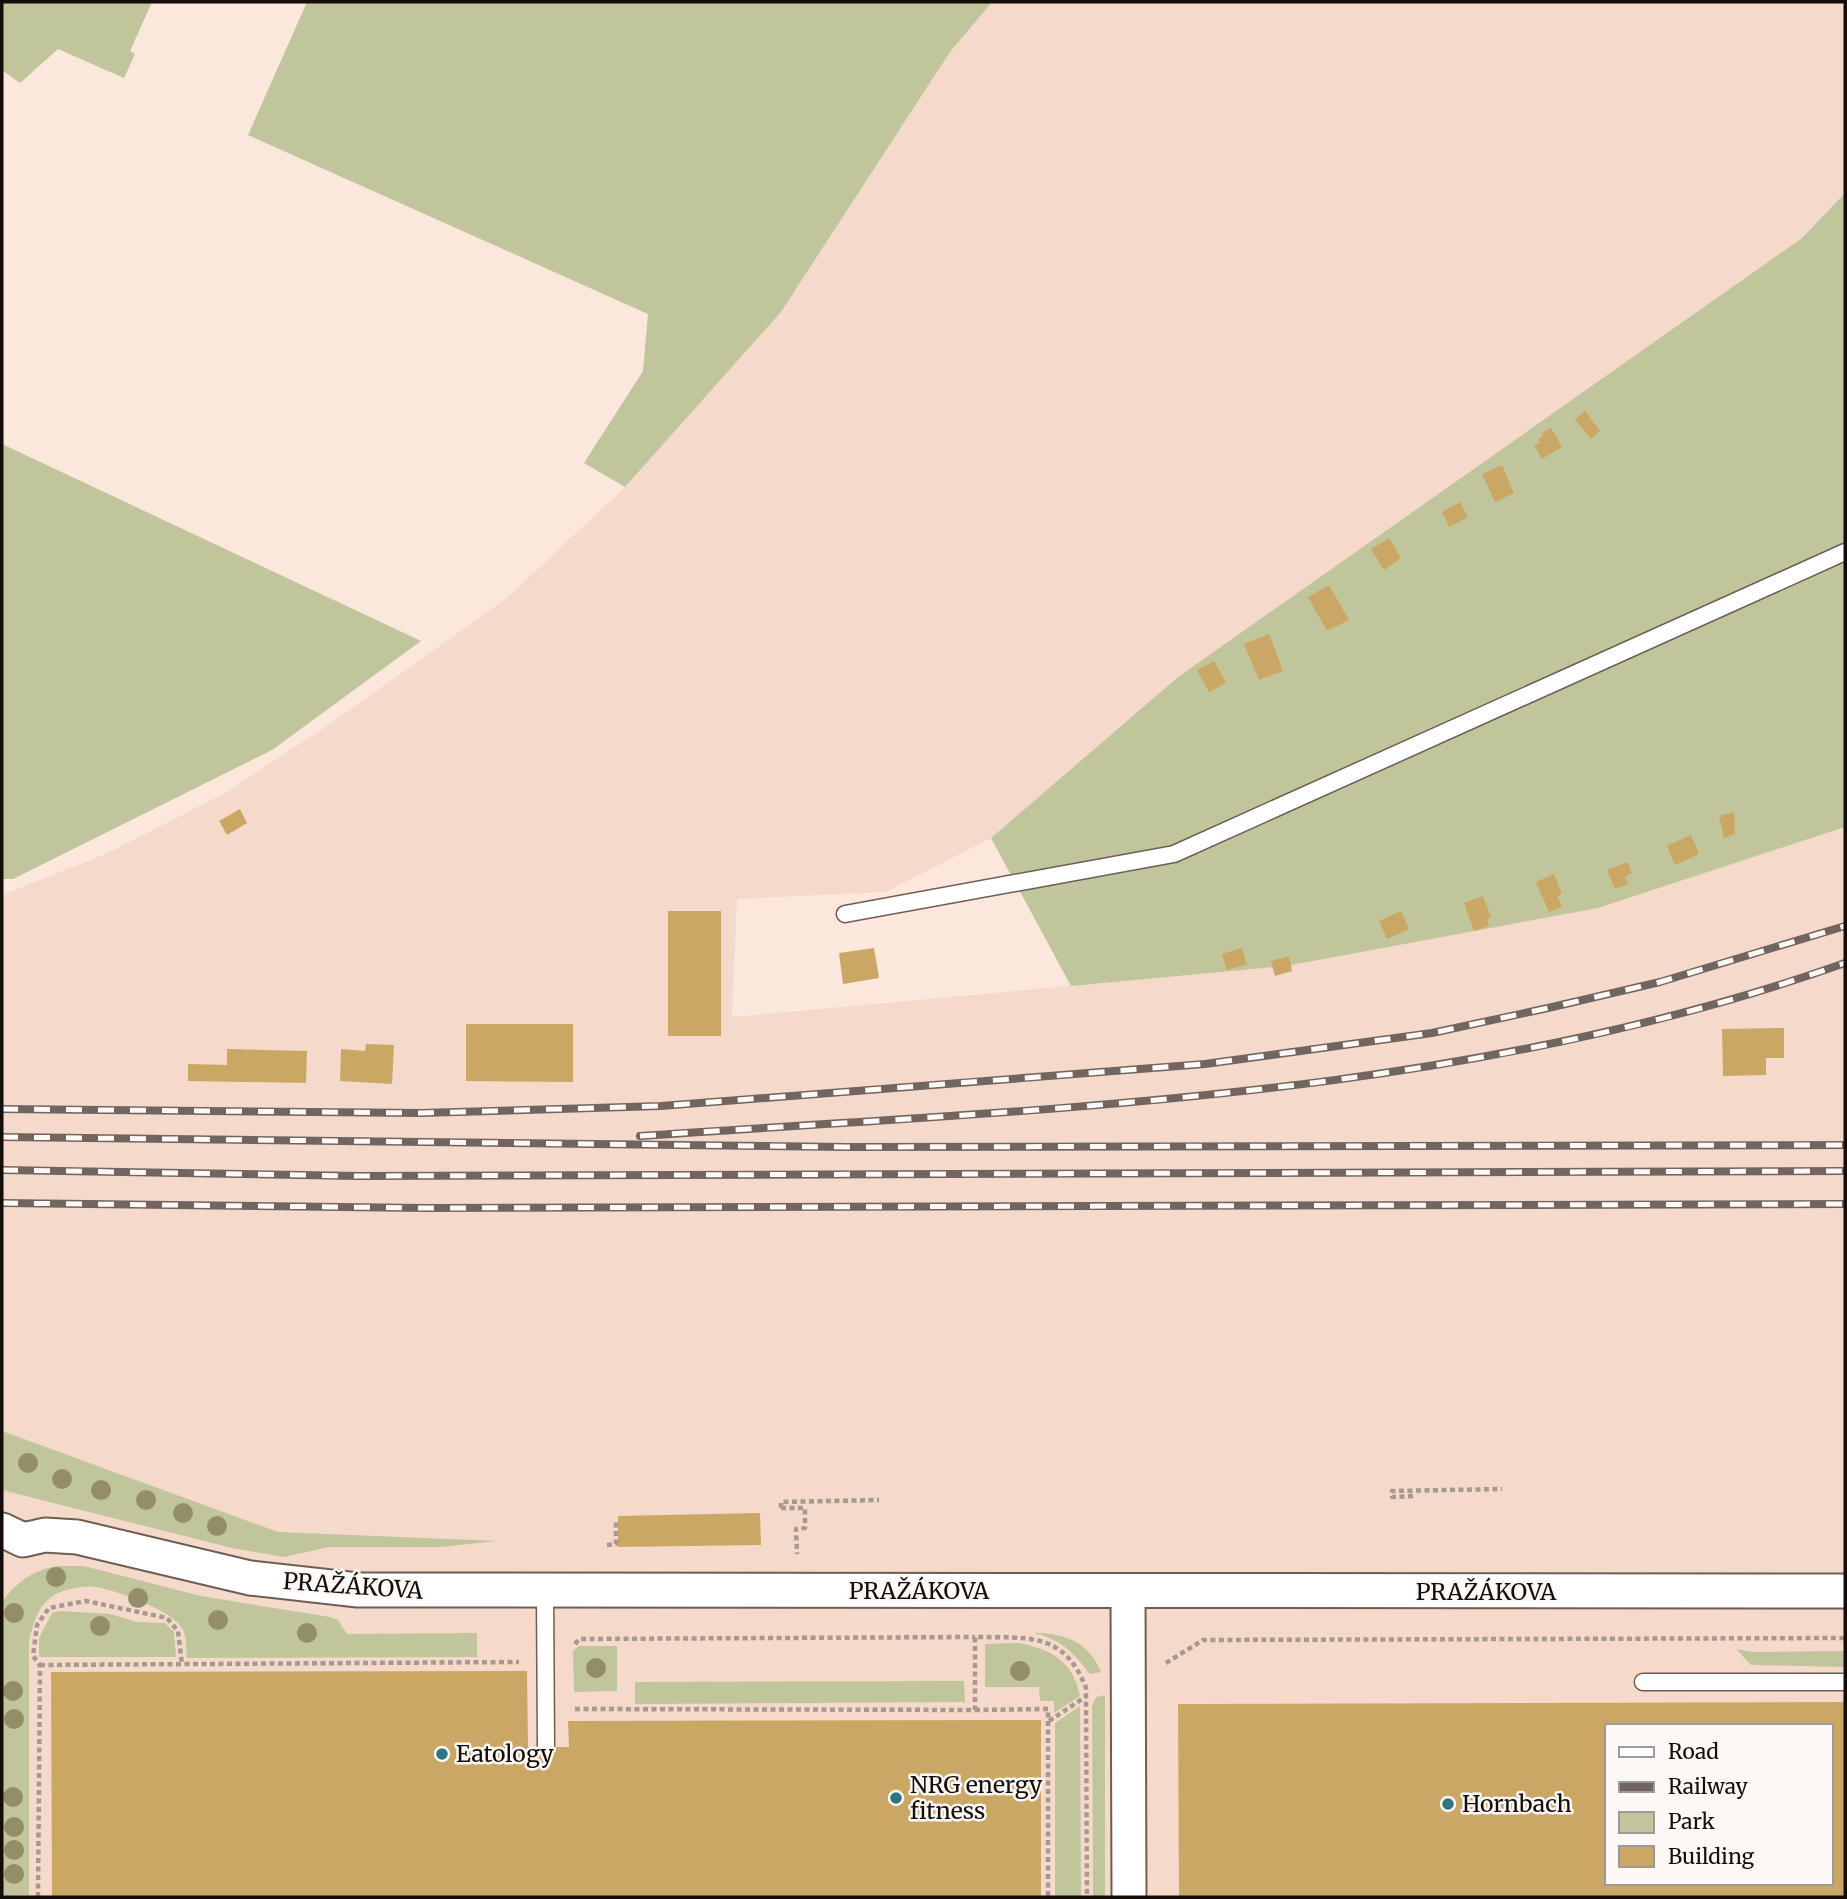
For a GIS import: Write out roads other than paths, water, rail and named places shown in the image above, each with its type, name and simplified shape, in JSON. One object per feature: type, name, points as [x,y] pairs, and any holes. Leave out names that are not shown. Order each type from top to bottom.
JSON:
[{"type":"street","name":"PRAŽÁKOVA","points":[[9,1543],[45,1535],[77,1537],[250,1578],[358,1590],[1128,1593],[1845,1591]]},
{"type":"street","points":[[1128,1593],[1129,1897]]},
{"type":"lane","points":[[845,914],[1174,853],[1845,552]]},
{"type":"lane","points":[[545,1592],[546,1747]]},
{"type":"lane","points":[[1643,1682],[1845,1682]]},
{"type":"railway","points":[[2,1109],[421,1113],[661,1106],[1205,1064],[1432,1033],[1548,1008],[1660,982],[1845,926]]},
{"type":"railway","points":[[640,1136],[1097,1105],[1401,1071],[1551,1044],[1699,1009],[1845,963]]},
{"type":"railway","points":[[2,1137],[847,1147],[1845,1145]]},
{"type":"railway","points":[[2,1170],[359,1176],[1845,1171]]},
{"type":"railway","points":[[2,1203],[426,1208],[1845,1204]]},
{"type":"place","name":"Eatology","points":[[442,1754]]},
{"type":"place","name":"NRG energy fitness","points":[[896,1798]]},
{"type":"place","name":"Hornbach","points":[[1448,1804]]}]
